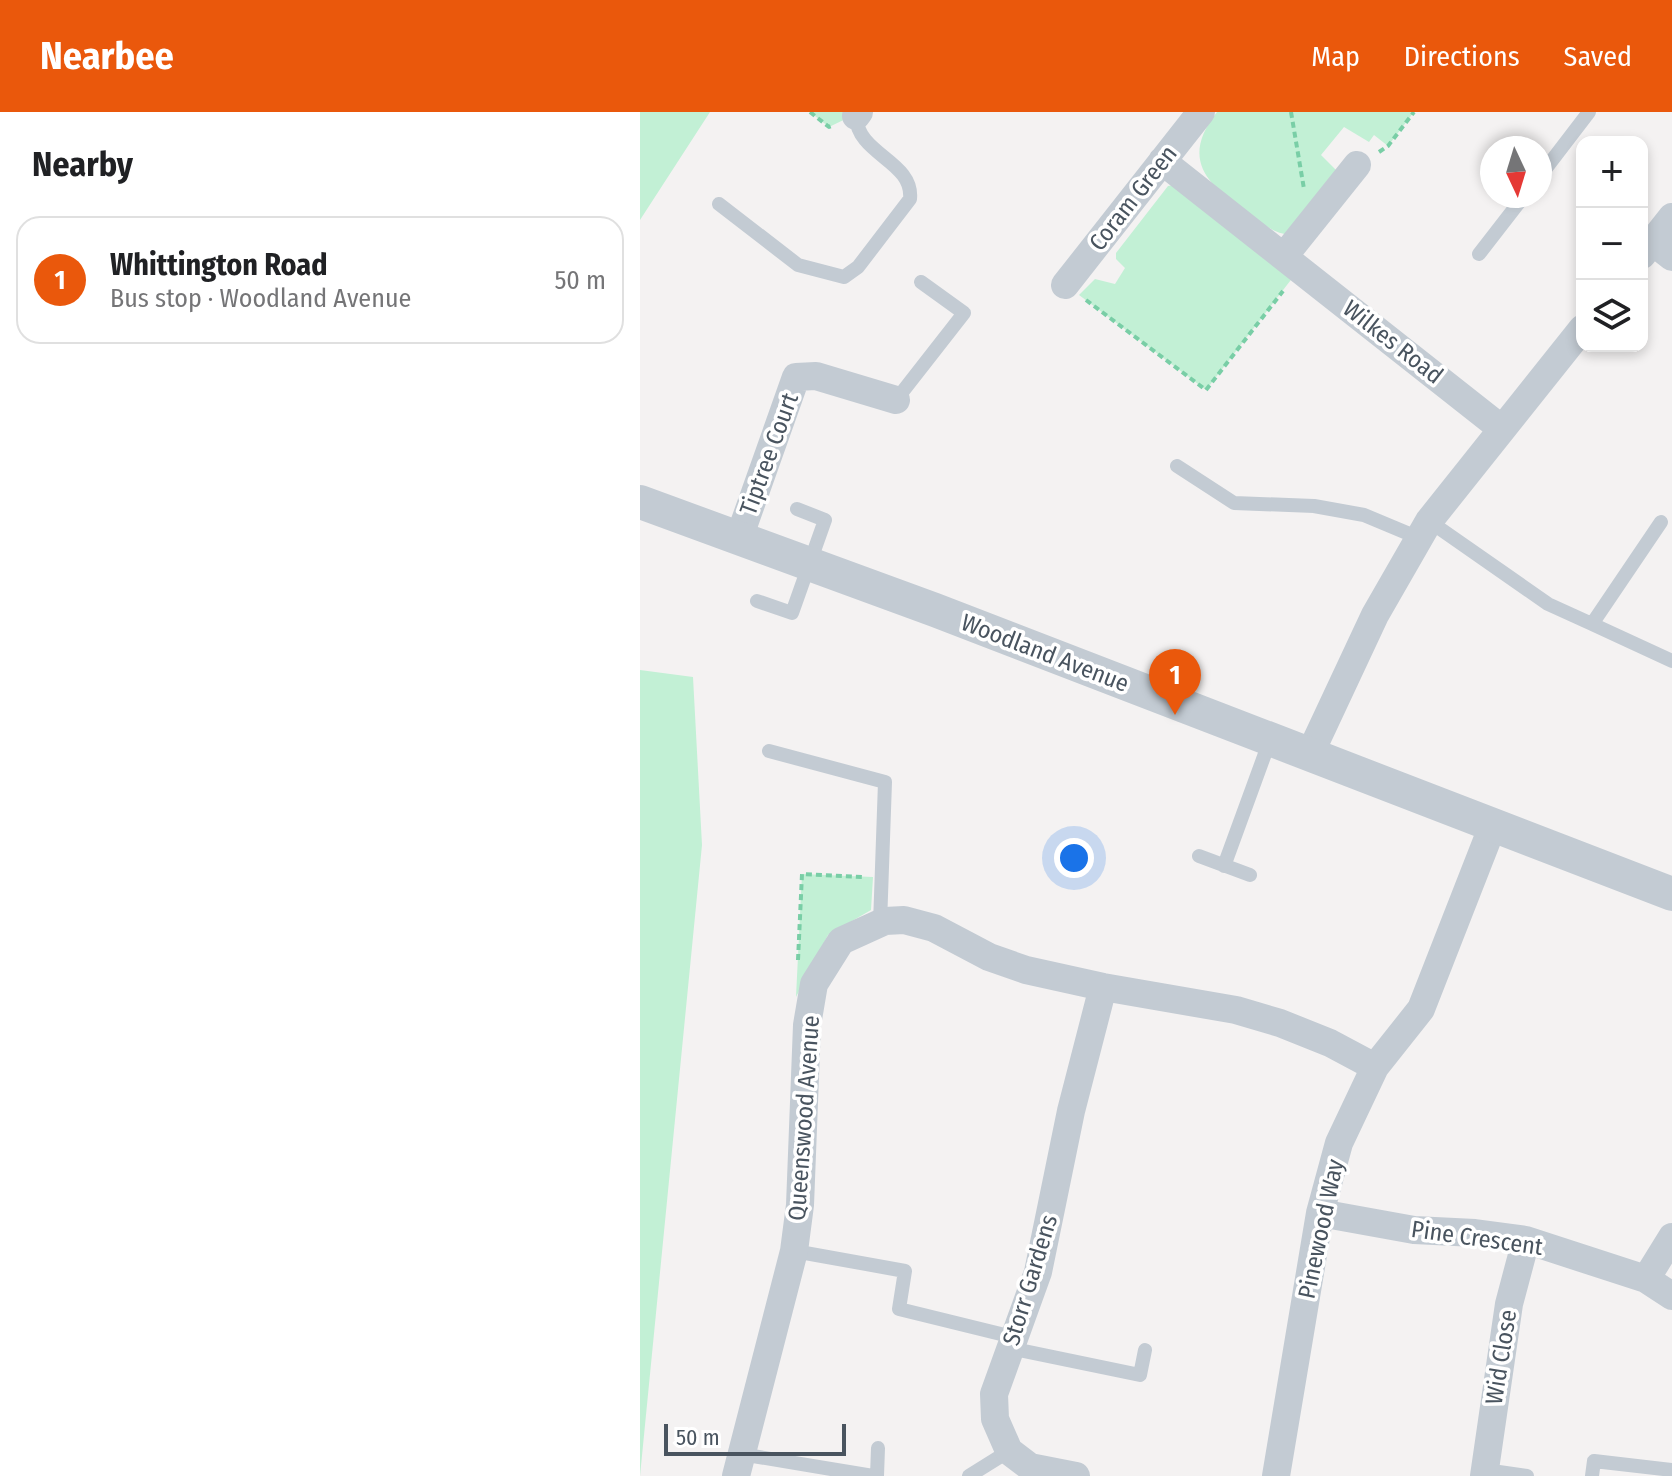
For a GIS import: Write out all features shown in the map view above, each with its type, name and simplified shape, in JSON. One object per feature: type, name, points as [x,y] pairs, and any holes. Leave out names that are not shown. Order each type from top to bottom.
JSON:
[{"type":"street","name":"Coram Green","points":[[1065,285],[1201,112]]},
{"type":"street","name":"Wilkes Road","points":[[1162,161],[1502,429]]},
{"type":"street","points":[[1292,261],[1315,217],[1357,165]]},
{"type":"street","points":[[1656,251],[1672,217]]},
{"type":"street","points":[[1309,756],[1375,615],[1424,530],[1576,336]]},
{"type":"street","name":"Tiptree Court","points":[[739,538],[796,377],[816,376],[896,400]]},
{"type":"street","name":"Woodland Avenue","points":[[640,502],[809,567],[935,610],[1672,894]]},
{"type":"street","name":"Pinewood Way","points":[[1276,1476],[1320,1213],[1339,1143],[1375,1067],[1421,1009],[1493,825]]},
{"type":"street","name":"Queenswood Avenue","points":[[738,1465],[794,1251],[800,1205],[807,1025],[814,984],[841,941],[880,924],[904,920],[934,928],[989,957],[1026,970],[1236,1010],[1330,1043],[1375,1067]]},
{"type":"street","name":"Storr Gardens","points":[[1009,1451],[995,1419],[994,1394],[1038,1272],[1071,1111],[1103,987]]},
{"type":"street","name":"Pine Crescent","points":[[1320,1213],[1414,1230],[1475,1233],[1526,1240],[1646,1279],[1672,1296]]},
{"type":"street","points":[[1646,1279],[1672,1237]]},
{"type":"street","name":"Wid Close","points":[[1484,1473],[1509,1304],[1526,1240]]},
{"type":"street","points":[[1009,1451],[1030,1467],[1076,1476]]},
{"type":"lane","points":[[1552,160],[1589,112]]},
{"type":"lane","points":[[719,204],[798,265],[844,277],[858,267],[910,199],[911,187],[903,173],[866,143],[858,114]]},
{"type":"lane","points":[[1479,254],[1515,208]]},
{"type":"lane","points":[[896,400],[964,313],[921,282]]},
{"type":"lane","points":[[1177,466],[1234,503],[1314,506],[1424,530],[1548,604],[1672,661]]},
{"type":"lane","points":[[757,601],[792,613],[825,520],[797,509]]},
{"type":"lane","points":[[1592,624],[1661,522]]},
{"type":"lane","points":[[1224,866],[1270,740]]},
{"type":"lane","points":[[769,751],[885,782],[880,924]]},
{"type":"lane","points":[[1199,856],[1250,875]]},
{"type":"lane","points":[[794,1251],[905,1271],[899,1309],[1011,1343],[1140,1375],[1145,1350]]},
{"type":"lane","points":[[738,1465],[875,1476],[878,1448]]},
{"type":"lane","points":[[969,1476],[1009,1451]]},
{"type":"lane","points":[[1592,1476],[1594,1461],[1672,1470]]},
{"type":"lane","points":[[1484,1473],[1527,1476]]},
{"type":"path","points":[[1291,112],[1308,213],[1315,217]]},
{"type":"path","points":[[1357,165],[1388,146],[1414,112]]},
{"type":"path","points":[[1065,285],[1206,390],[1292,261]]},
{"type":"path","points":[[798,966],[802,874],[882,877]]},
{"type":"green space","points":[[640,112],[710,112],[640,220]]},
{"type":"green space","points":[[810,112],[860,112],[829,127]]},
{"type":"green space","points":[[1217,112],[1414,112],[1388,146],[1374,135],[1369,142],[1344,127],[1321,155],[1339,173],[1290,235],[1261,223],[1209,180],[1200,156],[1201,143],[1206,128]]},
{"type":"green space","points":[[1183,183],[1297,272],[1206,390],[1079,295],[1095,279],[1115,284],[1125,268],[1116,259],[1116,253],[1168,186]]},
{"type":"green space","points":[[640,670],[693,677],[702,845],[640,1476]]},
{"type":"green space","points":[[802,874],[873,877],[871,910],[828,935],[796,997]]},
{"type":"place","name":"Whittington Road","points":[[1175,715]]}]
